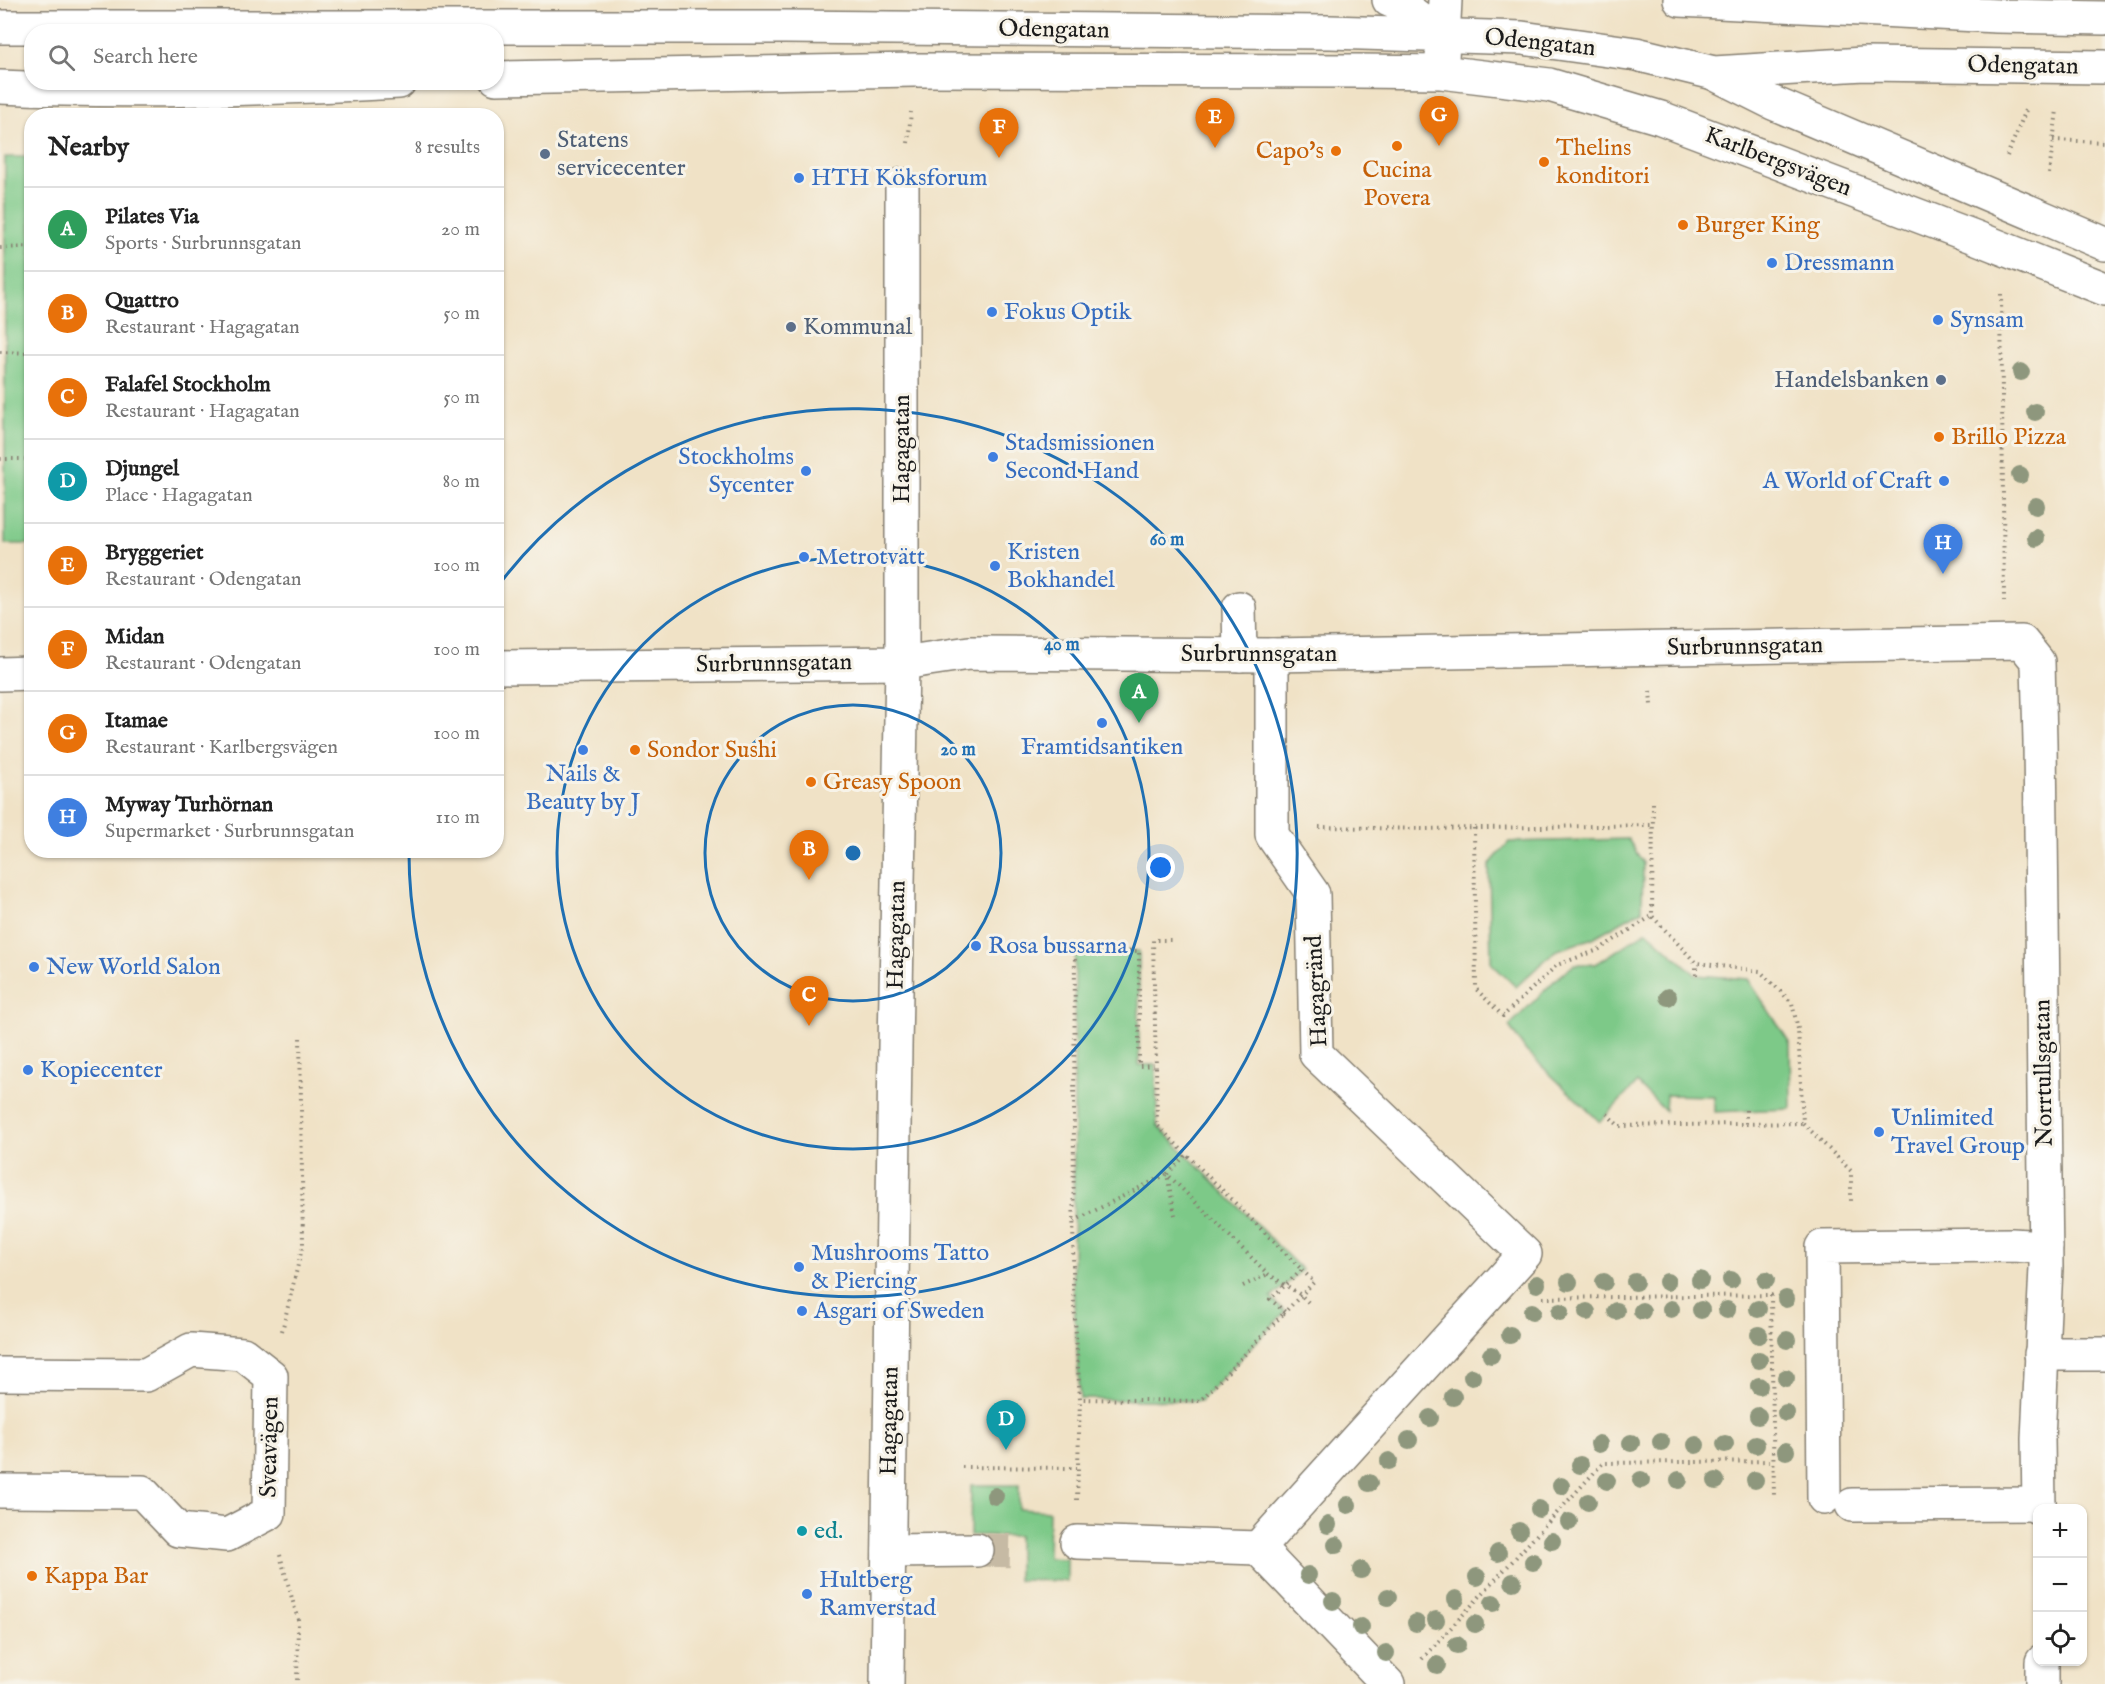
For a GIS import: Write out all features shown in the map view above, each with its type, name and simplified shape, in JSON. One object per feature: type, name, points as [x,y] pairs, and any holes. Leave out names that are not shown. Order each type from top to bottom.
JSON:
[{"type":"street","points":[[1389,0],[1401,5],[1443,36]]},
{"type":"street","points":[[1441,72],[1445,0]]},
{"type":"street","name":"Odengatan","points":[[1680,0],[1997,8],[2105,18]]},
{"type":"street","name":"Odengatan","points":[[0,27],[24,27]]},
{"type":"street","name":"Odengatan","points":[[504,27],[806,27],[1330,32],[1443,36],[1538,41],[1636,54],[1714,73],[1864,64],[2105,67]]},
{"type":"street","points":[[1441,72],[1470,55],[1502,46],[1538,41]]},
{"type":"street","name":"Odengatan","points":[[504,78],[914,70],[1441,72]]},
{"type":"street","name":"Karlbergsvägen","points":[[1441,72],[1550,85],[1661,118],[2105,289]]},
{"type":"street","name":"Karlbergsvägen","points":[[1714,73],[1773,103],[2105,244]]},
{"type":"street","points":[[0,87],[24,88]]},
{"type":"street","name":"Hagagatan","points":[[887,1684],[902,663],[903,185]]},
{"type":"street","name":"Hagagränd","points":[[1239,608],[1256,655],[1272,836],[1313,894],[1316,1053],[1525,1254],[1258,1548]]},
{"type":"street","name":"Surbrunnsgatan","points":[[504,667],[902,663],[969,653],[1256,655],[2022,642]]},
{"type":"street","name":"Norrtullsgatan","points":[[2022,642],[2038,662],[2046,1247],[2038,1439],[2039,1504]]},
{"type":"street","points":[[0,674],[24,673]]},
{"type":"street","points":[[2033,1506],[1838,1502],[1837,1247],[2012,1245],[2046,1247]]},
{"type":"street","name":"Sveavägen","points":[[0,1374],[147,1375],[191,1350],[243,1354],[271,1376],[269,1512],[227,1535],[178,1530],[141,1492],[0,1491]]},
{"type":"street","points":[[2041,1354],[2105,1354]]},
{"type":"street","points":[[1077,1542],[1258,1548],[1388,1684]]},
{"type":"street","points":[[889,1551],[977,1550]]},
{"type":"street","points":[[2042,1666],[2042,1684]]},
{"type":"path","points":[[2004,162],[2026,109]]},
{"type":"path","points":[[2048,182],[2057,109]]},
{"type":"path","points":[[2053,140],[2105,142]]},
{"type":"path","points":[[0,248],[24,247]]},
{"type":"path","points":[[2001,294],[2004,613]]},
{"type":"path","points":[[0,352],[24,353]]},
{"type":"path","points":[[0,459],[24,459]]},
{"type":"path","points":[[1650,688],[1651,705]]},
{"type":"path","points":[[1653,803],[1652,916],[1696,963],[1760,971],[1792,1003],[1798,1029],[1803,1123],[1851,1171],[1837,1247]]},
{"type":"path","points":[[1272,826],[1474,828],[1654,825]]},
{"type":"path","points":[[1474,828],[1476,989],[1503,1016],[1557,965],[1598,950],[1652,916]]},
{"type":"path","points":[[1080,1400],[1200,1401],[1314,1282],[1157,1125],[1153,940],[1173,940]]},
{"type":"path","points":[[1077,1482],[1080,1400],[1073,1287],[1075,950],[1138,951],[1139,1066],[1156,1065]]},
{"type":"path","points":[[1696,963],[1696,975]]},
{"type":"path","points":[[271,1376],[303,1244],[300,1035]]},
{"type":"path","points":[[1746,1110],[1746,1124]]},
{"type":"path","points":[[1607,1114],[1619,1126],[1803,1123]]},
{"type":"path","points":[[1074,1221],[1167,1174],[1186,1155]]},
{"type":"path","points":[[1167,1174],[1175,1215]]},
{"type":"path","points":[[1167,1174],[1268,1274],[1301,1295],[1311,1305]]},
{"type":"path","points":[[1285,1312],[1270,1299],[1302,1270]]},
{"type":"path","points":[[1244,1286],[1268,1274]]},
{"type":"path","points":[[1538,1298],[1772,1295],[1774,1497]]},
{"type":"path","points":[[1413,1652],[1421,1660],[1603,1463],[1774,1461]]},
{"type":"path","points":[[962,1467],[1077,1468]]},
{"type":"path","points":[[269,1512],[298,1620],[297,1684]]},
{"type":"green space","points":[[5,157],[24,157],[24,544],[5,544]]},
{"type":"green space","points":[[1628,839],[1643,863],[1642,910],[1593,938],[1555,951],[1516,987],[1491,963],[1489,865],[1509,842]]},
{"type":"green space","points":[[1647,931],[1696,975],[1748,979],[1790,1043],[1791,1109],[1714,1112],[1714,1096],[1666,1095],[1665,1111],[1637,1083],[1600,1122],[1526,1051],[1509,1026],[1554,981],[1575,964],[1596,964]]},
{"type":"green space","points":[[1075,950],[1139,951],[1139,1065],[1156,1065],[1157,1125],[1302,1270],[1271,1298],[1285,1312],[1200,1401],[1080,1399],[1073,1287]]},
{"type":"green space","points":[[971,1485],[1019,1485],[1019,1509],[1049,1511],[1048,1558],[1067,1559],[1067,1581],[1018,1580],[1018,1536],[970,1535]]},
{"type":"tunnel","points":[[977,1550],[1018,1551]]},
{"type":"place","name":"Cucina Povera","points":[[1397,146]]},
{"type":"place","name":"Itamae","points":[[1439,146]]},
{"type":"place","name":"Bryggeriet","points":[[1215,148]]},
{"type":"place","name":"Capo's","points":[[1336,151]]},
{"type":"place","name":"Statens servicecenter","points":[[545,154]]},
{"type":"place","name":"Midan","points":[[999,158]]},
{"type":"place","name":"Thelins konditori","points":[[1544,162]]},
{"type":"place","name":"HTH Köksforum","points":[[799,178]]},
{"type":"place","name":"Burger King","points":[[1683,225]]},
{"type":"place","name":"Dressmann","points":[[1772,263]]},
{"type":"place","name":"Fokus Optik","points":[[992,312]]},
{"type":"place","name":"Synsam","points":[[1938,320]]},
{"type":"place","name":"Kommunal","points":[[791,327]]},
{"type":"place","name":"Handelsbanken","points":[[1941,380]]},
{"type":"place","name":"Brillo Pizza","points":[[1939,437]]},
{"type":"place","name":"Stadsmissionen Second Hand","points":[[993,457]]},
{"type":"place","name":"Stockholms Sycenter","points":[[806,471]]},
{"type":"place","name":"A World of Craft","points":[[1944,481]]},
{"type":"place","name":"Metrotvätt","points":[[804,557]]},
{"type":"place","name":"Kristen Bokhandel","points":[[995,566]]},
{"type":"place","name":"Myway Turhörnan","points":[[1943,574]]},
{"type":"place","name":"Framtidsantiken","points":[[1102,723]]},
{"type":"place","name":"Pilates Via","points":[[1139,723]]},
{"type":"place","name":"Nails & Beauty by J","points":[[583,750]]},
{"type":"place","name":"Sondor Sushi","points":[[635,750]]},
{"type":"place","name":"Greasy Spoon","points":[[811,782]]},
{"type":"place","name":"Quattro","points":[[809,880]]},
{"type":"place","name":"Rosa bussarna","points":[[976,946]]},
{"type":"place","name":"New World Salon","points":[[34,967]]},
{"type":"place","name":"Falafel Stockholm","points":[[809,1026]]},
{"type":"place","name":"Kopiecenter","points":[[28,1070]]},
{"type":"place","name":"Unlimited Travel Group","points":[[1879,1132]]},
{"type":"place","name":"Mushrooms Tatto & Piercing","points":[[799,1267]]},
{"type":"place","name":"Asgari of Sweden","points":[[802,1311]]},
{"type":"place","name":"Djungel","points":[[1006,1450]]},
{"type":"place","name":"ed.","points":[[802,1531]]},
{"type":"place","name":"Kappa Bar","points":[[32,1576]]},
{"type":"place","name":"Hultberg Ramverstad","points":[[807,1594]]}]
